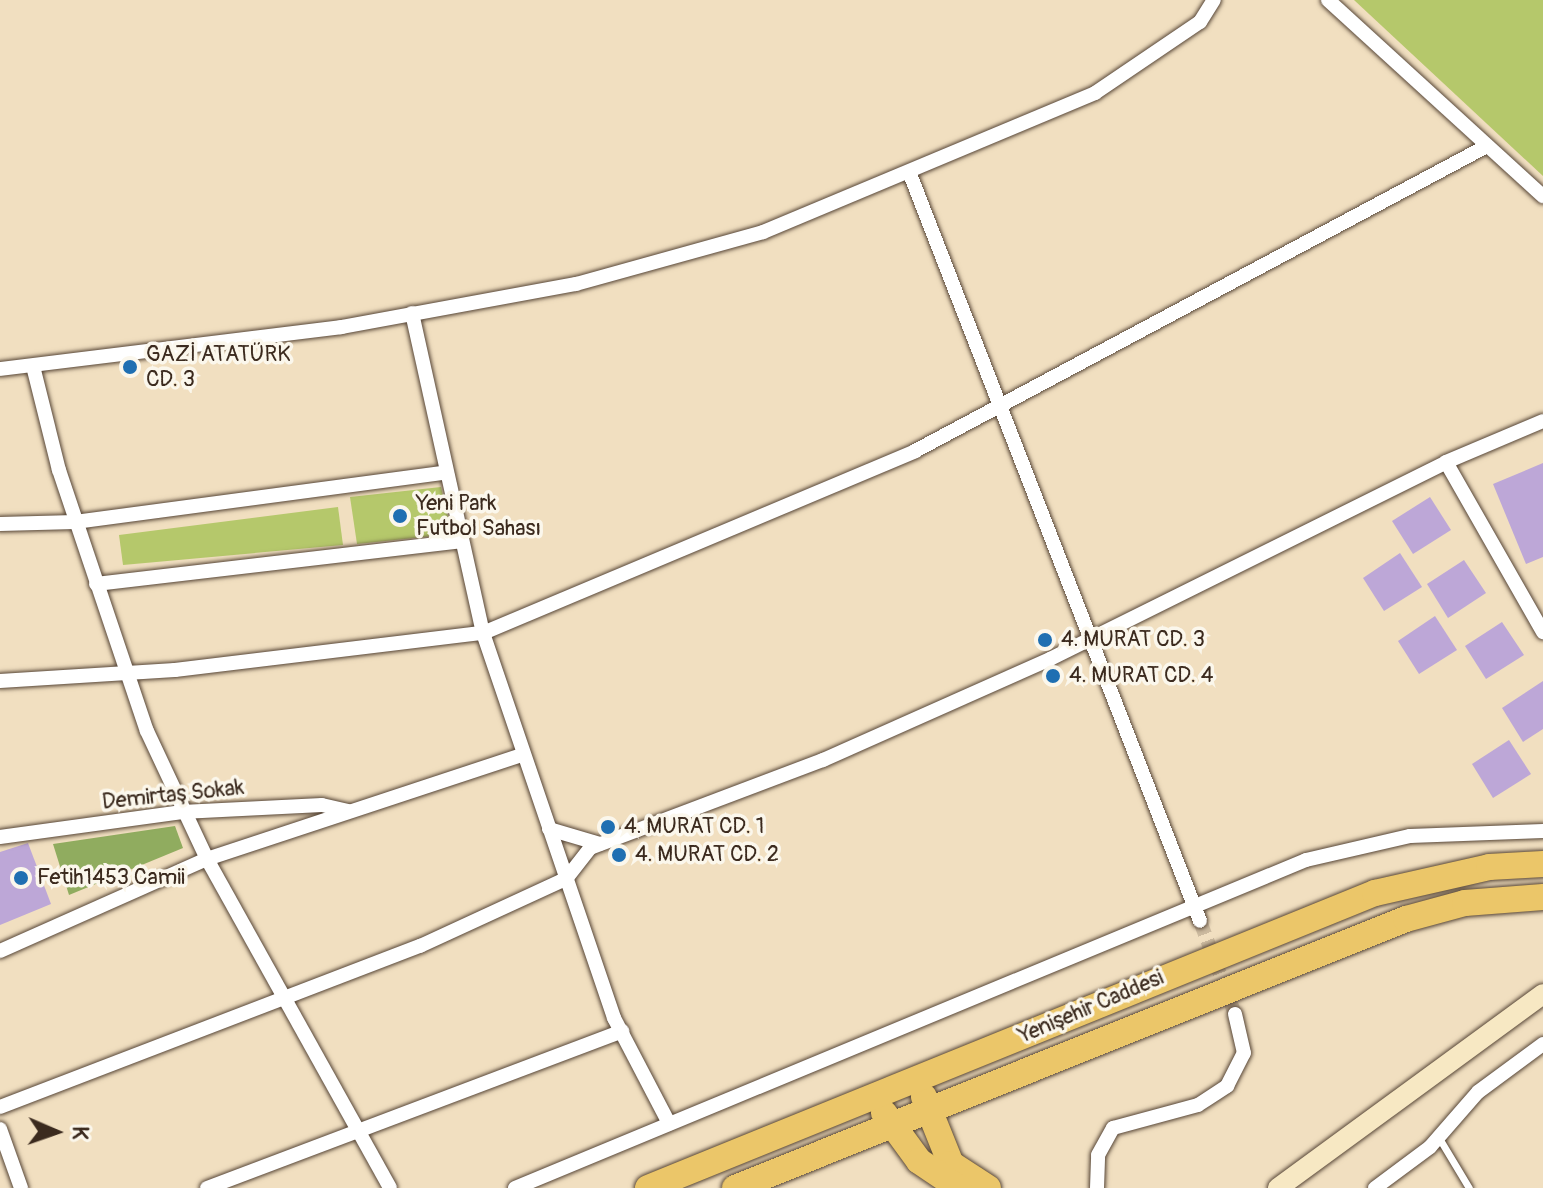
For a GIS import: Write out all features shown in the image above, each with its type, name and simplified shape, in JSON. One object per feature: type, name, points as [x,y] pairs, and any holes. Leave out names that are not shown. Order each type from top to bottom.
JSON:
[{"type":"highway","name":"Yenişehir Caddesi","points":[[648,1188],[1375,893],[1489,867],[1543,864]]},
{"type":"highway","name":"Yenişehir Caddesi","points":[[735,1188],[1406,919],[1465,903],[1543,897]]},
{"type":"highway","points":[[918,1080],[951,1164],[991,1188]]},
{"type":"highway","points":[[877,1096],[890,1126],[919,1161],[962,1188],[991,1188]]},
{"type":"street","points":[[0,369],[412,313],[590,280],[763,232],[910,174],[1095,93],[1200,22],[1214,0]]},
{"type":"street","points":[[1328,0],[1543,196]]},
{"type":"street","points":[[0,681],[125,672],[483,633],[915,451],[1001,408],[1487,146]]},
{"type":"street","points":[[910,174],[1095,637],[1198,915]]},
{"type":"street","points":[[412,313],[444,473],[483,633],[522,755],[622,1031],[669,1123]]},
{"type":"street","points":[[33,366],[75,522],[125,672],[182,812],[288,995],[390,1188]]},
{"type":"street","points":[[0,1107],[420,946],[566,879],[600,844],[823,760],[1095,637],[1446,462],[1543,421]]},
{"type":"street","points":[[1446,462],[1543,632]]},
{"type":"street","points":[[0,524],[75,522],[444,473]]},
{"type":"street","points":[[96,584],[460,541]]},
{"type":"street","points":[[0,951],[207,859],[522,755]]},
{"type":"street","name":"Demirtaş Sokak","points":[[0,837],[182,812],[322,805],[350,811]]},
{"type":"street","points":[[549,829],[600,844]]},
{"type":"street","points":[[515,1188],[669,1123],[1198,915],[1355,846],[1461,830],[1543,831]]},
{"type":"street","points":[[1289,1185],[1543,994]]},
{"type":"street","points":[[1097,1188],[1098,1155],[1113,1128],[1198,1105],[1227,1086],[1244,1053],[1235,1014]]},
{"type":"street","points":[[207,1188],[622,1031]]},
{"type":"street","points":[[1375,1188],[1439,1138],[1478,1092],[1543,1044]]},
{"type":"street","points":[[0,1129],[21,1188]]},
{"type":"lane","points":[[1439,1138],[1469,1188]]},
{"type":"green space","points":[[1354,0],[1543,0],[1543,176]]},
{"type":"green space","name":"Yeni Park Futbol Sahası","points":[[441,487],[452,534],[357,544],[350,497]]},
{"type":"green space","points":[[338,507],[343,545],[123,565],[119,535]]},
{"type":"green space","points":[[175,826],[183,848],[69,895],[53,844]]},
{"type":"building","points":[[1543,463],[1543,557],[1526,564],[1493,484]]},
{"type":"building","points":[[1430,497],[1451,530],[1413,554],[1392,521]]},
{"type":"building","points":[[1400,553],[1422,587],[1384,611],[1363,578]]},
{"type":"building","points":[[1464,560],[1486,593],[1448,618],[1427,584]]},
{"type":"building","points":[[1435,616],[1457,650],[1419,674],[1398,641]]},
{"type":"building","points":[[1502,622],[1524,655],[1486,679],[1465,646]]},
{"type":"building","points":[[1543,681],[1543,729],[1523,742],[1502,708]]},
{"type":"building","points":[[1509,740],[1531,774],[1493,798],[1472,764]]},
{"type":"building","name":"Fetih1453 Camii","points":[[28,843],[51,904],[0,925],[0,852]]},
{"type":"tunnel","points":[[1200,921],[1235,1014]]},
{"type":"place","name":"GAZİ ATATÜRK CD. 3","points":[[130,367]]},
{"type":"place","name":"Yeni Park Futbol Sahası","points":[[400,516]]},
{"type":"place","name":"4. MURAT CD. 3","points":[[1045,640]]},
{"type":"place","name":"4. MURAT CD. 4","points":[[1053,676]]},
{"type":"place","name":"4. MURAT CD. 1","points":[[608,827]]},
{"type":"place","name":"4. MURAT CD. 2","points":[[619,855]]},
{"type":"place","name":"Fetih1453 Camii","points":[[21,878]]}]
